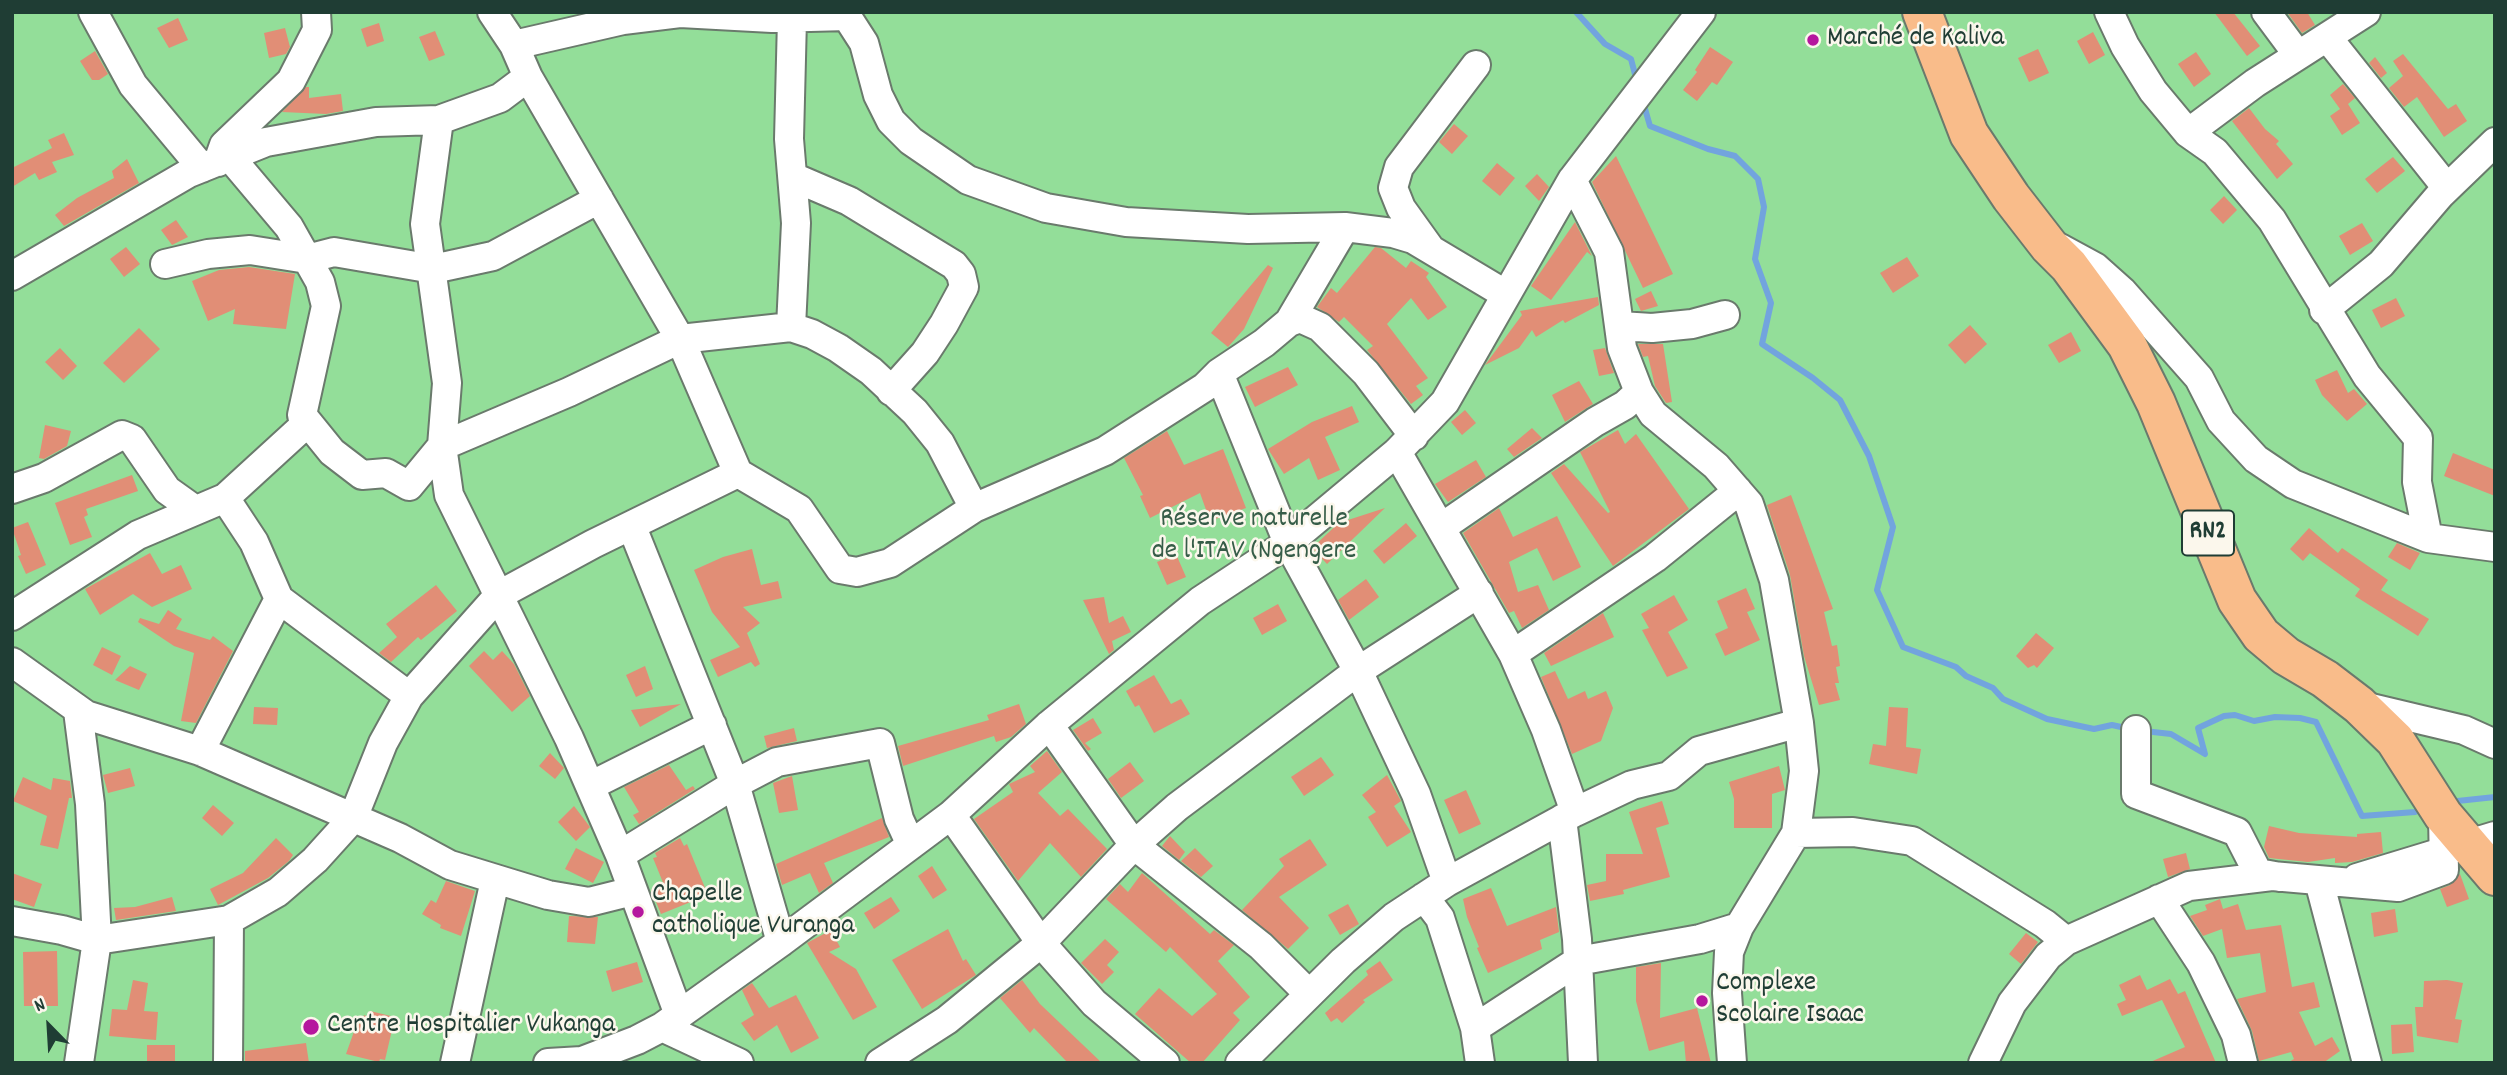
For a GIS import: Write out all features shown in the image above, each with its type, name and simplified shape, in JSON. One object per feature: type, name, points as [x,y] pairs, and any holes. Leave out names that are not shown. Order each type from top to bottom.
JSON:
[{"type":"highway","name":"RN2","points":[[1922,12],[1969,134],[2011,197],[2049,246],[2069,266],[2127,345],[2156,403],[2209,536],[2243,609],[2261,635],[2286,656],[2325,679],[2359,705],[2395,740],[2443,815],[2495,876]]},
{"type":"street","points":[[93,12],[133,85],[217,163],[272,204],[307,259],[320,282],[326,306],[315,362],[304,394],[302,415],[332,452],[362,475],[386,473],[409,486],[442,446],[569,392],[680,339],[791,327],[812,334],[838,348],[871,371],[915,412],[940,443],[974,508]]},
{"type":"street","points":[[217,163],[223,145],[291,81],[317,30],[316,12]]},
{"type":"street","points":[[492,12],[514,46],[528,77],[680,339],[738,472],[799,509],[840,569],[857,572],[890,563],[974,508],[1105,451],[1205,387],[1219,373],[1264,343],[1289,322],[1346,228]]},
{"type":"street","points":[[514,46],[623,20],[680,12],[792,19],[846,14],[864,43],[878,96],[891,121],[911,141],[968,180],[1046,208],[1126,222],[1248,229],[1346,228],[1413,239],[1505,294]]},
{"type":"street","points":[[548,1063],[582,1062],[637,1040],[671,1021],[781,942],[951,815],[1049,725],[1200,601],[1288,543],[1406,444],[1445,402],[1572,180],[1648,85],[1701,12]]},
{"type":"street","points":[[2109,12],[2125,47],[2153,91],[2188,132],[2215,152],[2272,220],[2324,310],[2367,376],[2418,438],[2417,482],[2428,538]]},
{"type":"street","points":[[2266,12],[2298,55]]},
{"type":"street","points":[[2188,132],[2365,12]]},
{"type":"street","points":[[791,327],[796,223],[789,139],[792,19]]},
{"type":"street","points":[[2327,37],[2447,188]]},
{"type":"street","points":[[1430,249],[1401,208],[1393,188],[1399,167],[1476,65]]},
{"type":"street","points":[[12,276],[161,189],[266,142],[322,129],[376,122],[439,120],[499,98],[528,77]]},
{"type":"street","points":[[439,120],[425,224],[447,383],[442,446],[449,495],[590,786],[620,855],[671,1021],[739,1063]]},
{"type":"street","points":[[2324,310],[2381,264],[2447,188],[2495,142]]},
{"type":"street","points":[[793,177],[849,201],[954,265],[961,274],[964,287],[950,313],[925,353],[891,391]]},
{"type":"street","points":[[1572,180],[1609,252],[1622,348],[1639,392],[1653,414],[1716,466],[1738,491],[1756,518],[1774,580],[1799,723],[1804,771],[1796,833],[1739,927],[1729,952],[1727,993],[1732,1063]]},
{"type":"street","points":[[165,264],[208,254],[250,250],[307,259],[334,252],[433,269],[493,256],[598,199]]},
{"type":"street","points":[[2049,246],[2067,250],[2095,267],[2123,292],[2199,378],[2221,421],[2256,459],[2293,484],[2428,538],[2495,547]]},
{"type":"street","points":[[1620,326],[1679,325],[1725,315]]},
{"type":"street","points":[[1289,322],[1300,318],[1320,327],[1366,373],[1406,444],[1442,527],[1513,654],[1546,730],[1569,816],[1583,1063]]},
{"type":"street","points":[[1219,373],[1288,543],[1358,671],[1416,794],[1447,882]]},
{"type":"street","points":[[1442,527],[1595,422],[1625,405],[1639,392]]},
{"type":"street","points":[[12,616],[138,536],[225,498],[307,423]]},
{"type":"street","points":[[12,489],[44,478],[122,435],[132,439],[167,490],[195,510]]},
{"type":"street","points":[[12,921],[62,930],[97,940],[229,920],[278,892],[315,860],[354,818],[383,743],[410,696],[499,595],[738,472]]},
{"type":"street","points":[[1513,654],[1655,558],[1738,491]]},
{"type":"street","points":[[225,498],[254,542],[279,599],[410,696]]},
{"type":"street","points":[[632,527],[735,784],[781,942]]},
{"type":"street","points":[[880,1063],[947,1020],[1041,943],[1134,845],[1244,754],[1358,671],[1479,593]]},
{"type":"street","points":[[200,751],[279,599]]},
{"type":"street","points":[[12,662],[78,710],[107,724],[200,751],[354,818],[450,865],[548,895],[589,902],[633,891]]},
{"type":"street","points":[[2359,705],[2464,730],[2495,744]]},
{"type":"street","points":[[78,710],[90,804],[97,940],[79,1063]]},
{"type":"street","points":[[1240,1063],[1308,993],[1394,917],[1447,882],[1632,785],[1669,776],[1699,751],[1799,723]]},
{"type":"street","points":[[590,786],[712,725]]},
{"type":"street","points":[[1049,725],[1134,845],[1261,946],[1308,993]]},
{"type":"street","points":[[2136,730],[2136,794],[2237,832],[2258,873],[2332,887],[2495,836]]},
{"type":"street","points":[[620,855],[735,784],[777,762],[880,743],[898,819],[911,845]]},
{"type":"street","points":[[951,815],[1041,943],[1094,1003],[1165,1063]]},
{"type":"street","points":[[1983,1063],[2012,1003],[2048,956],[2066,941],[2189,886],[2272,876],[2398,887],[2444,870],[2443,815]]},
{"type":"street","points":[[1796,833],[1853,832],[1912,841],[2045,924],[2066,941]]},
{"type":"street","points":[[455,1063],[495,880]]},
{"type":"street","points":[[2319,881],[2367,1063]]},
{"type":"street","points":[[1424,897],[1440,918],[1475,1028],[1480,1063]]},
{"type":"street","points":[[2159,899],[2201,963],[2236,1035],[2243,1063]]},
{"type":"street","points":[[228,1063],[229,920]]},
{"type":"street","points":[[1475,1028],[1578,961],[1700,939],[1739,927]]},
{"type":"green space","name":"Réserve naturelle de l'ITAV (Ngengere","points":[[12,12],[2495,12],[2495,1063],[12,1063]]},
{"type":"building","points":[[2214,12],[2233,12],[2260,46],[2247,56]]},
{"type":"building","points":[[2287,12],[2307,12],[2315,25],[2302,33]]},
{"type":"building","points":[[178,18],[188,40],[169,48],[157,28]]},
{"type":"building","points":[[379,23],[384,41],[367,47],[361,29]]},
{"type":"building","points":[[285,28],[290,47],[286,54],[269,58],[264,33]]},
{"type":"building","points":[[435,31],[445,55],[429,61],[419,37]]},
{"type":"building","points":[[2093,32],[2105,55],[2089,64],[2077,41]]},
{"type":"building","points":[[1710,47],[1733,62],[1717,85],[1712,82],[1697,101],[1683,90],[1697,72],[1695,70]]},
{"type":"building","points":[[2038,49],[2049,73],[2029,82],[2018,58]]},
{"type":"building","points":[[95,51],[108,74],[99,80],[92,80],[80,61]]},
{"type":"building","points":[[2196,52],[2211,74],[2194,87],[2178,64]]},
{"type":"building","points":[[2403,54],[2448,109],[2456,104],[2467,121],[2444,137],[2417,97],[2404,107],[2389,88],[2403,76],[2393,61]]},
{"type":"building","points":[[2375,57],[2387,73],[2381,78],[2369,63]]},
{"type":"building","points":[[2343,84],[2355,98],[2348,104],[2360,123],[2342,135],[2330,116],[2340,109],[2330,95]]},
{"type":"building","points":[[309,87],[309,98],[341,94],[343,111],[326,114],[282,112]]},
{"type":"building","points":[[2249,108],[2265,129],[2279,141],[2276,144],[2293,164],[2277,179],[2232,121]]},
{"type":"building","points":[[1454,124],[1468,136],[1452,154],[1439,142]]},
{"type":"building","points":[[64,133],[74,155],[52,162],[57,172],[39,180],[35,173],[12,187],[12,168],[52,148],[48,140]]},
{"type":"building","points":[[1616,156],[1673,274],[1643,288],[1592,182]]},
{"type":"building","points":[[2393,157],[2405,171],[2377,193],[2365,179]]},
{"type":"building","points":[[127,159],[139,183],[64,226],[55,215],[77,198],[114,178],[112,171]]},
{"type":"building","points":[[1497,163],[1515,178],[1500,196],[1482,181]]},
{"type":"building","points":[[1537,174],[1549,187],[1539,201],[1525,186]]},
{"type":"building","points":[[2224,196],[2237,210],[2223,224],[2210,210]]},
{"type":"building","points":[[176,220],[188,237],[172,245],[161,230]]},
{"type":"building","points":[[1575,222],[1592,256],[1587,252],[1551,300],[1531,286]]},
{"type":"building","points":[[2362,223],[2373,241],[2350,255],[2339,236]]},
{"type":"building","points":[[126,247],[140,264],[124,277],[110,259]]},
{"type":"building","points":[[1375,247],[1381,248],[1406,268],[1411,261],[1429,273],[1426,277],[1447,307],[1428,320],[1411,298],[1387,324],[1428,378],[1416,386],[1423,395],[1411,404],[1367,350],[1373,346],[1344,317],[1339,322],[1317,307],[1331,288],[1337,293]]},
{"type":"building","points":[[1907,257],[1919,276],[1893,293],[1880,273]]},
{"type":"building","points":[[1268,265],[1273,268],[1244,329],[1228,347],[1211,333]]},
{"type":"building","points":[[249,267],[295,274],[286,329],[233,324],[235,309],[208,321],[192,281],[219,270]]},
{"type":"building","points":[[1651,291],[1658,306],[1641,311],[1635,299]]},
{"type":"building","points":[[1598,297],[1599,305],[1565,323],[1563,320],[1536,337],[1532,330],[1519,348],[1485,365],[1522,315],[1520,311]]},
{"type":"building","points":[[2396,298],[2405,316],[2381,328],[2372,310]]},
{"type":"building","points":[[1970,325],[1987,344],[1965,364],[1948,345]]},
{"type":"building","points":[[139,328],[160,349],[124,383],[103,363]]},
{"type":"building","points":[[2071,332],[2081,351],[2059,363],[2048,345]]},
{"type":"building","points":[[1638,344],[1663,344],[1672,402],[1666,403],[1655,386],[1648,356],[1643,357]]},
{"type":"building","points":[[60,348],[77,366],[63,380],[45,362]]},
{"type":"building","points":[[1605,348],[1614,373],[1599,376],[1593,350]]},
{"type":"building","points":[[1288,367],[1298,385],[1255,407],[1245,387]]},
{"type":"building","points":[[2337,370],[2348,393],[2354,389],[2367,404],[2347,421],[2322,395],[2315,380]]},
{"type":"building","points":[[1579,381],[1593,404],[1565,422],[1552,395]]},
{"type":"building","points":[[1352,406],[1359,422],[1325,437],[1340,470],[1318,480],[1309,458],[1284,474],[1268,449],[1312,422]]},
{"type":"building","points":[[1465,410],[1476,423],[1462,435],[1451,422]]},
{"type":"building","points":[[45,425],[71,431],[67,446],[44,459],[39,458]]},
{"type":"building","points":[[1532,428],[1542,438],[1514,457],[1507,449]]},
{"type":"building","points":[[1618,430],[1625,444],[1636,434],[1689,509],[1613,566],[1551,473],[1564,464],[1608,513],[1610,512],[1580,452]]},
{"type":"building","points":[[1167,431],[1184,465],[1223,449],[1246,508],[1210,521],[1200,493],[1150,518],[1140,496],[1143,495],[1124,458]]},
{"type":"building","points":[[2453,453],[2495,470],[2495,496],[2444,476]]},
{"type":"building","points":[[1476,460],[1486,477],[1448,502],[1435,484]]},
{"type":"building","points":[[132,475],[138,491],[86,509],[88,515],[84,517],[92,537],[70,545],[55,503]]},
{"type":"building","points":[[1791,495],[1833,609],[1824,612],[1832,646],[1837,645],[1840,666],[1836,667],[1839,683],[1835,683],[1840,700],[1819,705],[1804,656],[1790,575],[1767,505]]},
{"type":"building","points":[[1385,508],[1327,564],[1312,548],[1345,517],[1348,520]]},
{"type":"building","points":[[1499,508],[1513,537],[1557,516],[1581,567],[1553,581],[1537,548],[1509,562],[1518,592],[1538,585],[1549,610],[1522,628],[1514,611],[1509,613],[1463,533]]},
{"type":"building","points":[[28,522],[46,565],[26,574],[18,556],[21,555],[12,528]]},
{"type":"building","points":[[1406,523],[1417,536],[1384,564],[1373,551]]},
{"type":"building","points":[[2309,528],[2338,553],[2342,548],[2388,580],[2381,590],[2429,619],[2418,636],[2355,596],[2360,589],[2310,553],[2303,561],[2290,549]]},
{"type":"building","points":[[2397,543],[2420,553],[2410,570],[2388,557]]},
{"type":"building","points":[[752,549],[761,585],[778,581],[782,598],[743,607],[760,623],[747,633],[760,664],[755,667],[751,662],[718,677],[710,660],[740,647],[712,612],[694,570],[723,557]]},
{"type":"building","points":[[150,553],[162,574],[181,565],[192,589],[152,607],[133,594],[100,615],[85,589]]},
{"type":"building","points":[[1176,554],[1186,577],[1167,585],[1157,562]]},
{"type":"building","points":[[1366,579],[1379,597],[1349,620],[1338,600]]},
{"type":"building","points":[[436,585],[457,611],[421,640],[418,637],[391,662],[379,653],[397,637],[386,624]]},
{"type":"building","points":[[1746,588],[1755,609],[1747,612],[1760,640],[1725,656],[1715,634],[1728,628],[1717,601]]},
{"type":"building","points":[[1674,595],[1688,620],[1668,632],[1688,668],[1667,677],[1642,630],[1649,628],[1641,614]]},
{"type":"building","points":[[1104,597],[1109,623],[1123,616],[1131,632],[1112,641],[1114,650],[1109,654],[1083,600]]},
{"type":"building","points":[[1278,604],[1287,621],[1262,635],[1253,618]]},
{"type":"building","points":[[168,610],[182,619],[176,629],[210,640],[213,636],[233,651],[196,723],[181,721],[194,653],[174,646],[138,622],[140,618],[159,624]]},
{"type":"building","points":[[1603,613],[1614,637],[1551,666],[1544,653]]},
{"type":"building","points":[[2036,633],[2054,648],[2037,668],[2034,665],[2028,668],[2016,656]]},
{"type":"building","points":[[102,647],[121,656],[112,675],[93,665]]},
{"type":"building","points":[[484,651],[493,660],[502,651],[514,664],[530,696],[512,712],[469,666]]},
{"type":"building","points":[[130,666],[147,674],[139,690],[115,680]]},
{"type":"building","points":[[645,666],[653,689],[636,697],[626,675]]},
{"type":"building","points":[[1555,671],[1568,699],[1585,691],[1588,699],[1606,691],[1613,708],[1601,741],[1572,754],[1541,677]]},
{"type":"building","points":[[1154,675],[1171,704],[1181,699],[1190,714],[1154,733],[1139,705],[1135,707],[1126,691]]},
{"type":"building","points":[[681,704],[640,727],[631,710]]},
{"type":"building","points":[[1019,704],[1026,724],[1011,737],[996,742],[994,736],[903,766],[898,746],[989,720],[987,715]]},
{"type":"building","points":[[254,707],[278,708],[277,725],[253,724]]},
{"type":"building","points":[[1889,707],[1908,708],[1906,747],[1921,749],[1917,774],[1869,764],[1873,744],[1886,746]]},
{"type":"building","points":[[1093,718],[1102,733],[1085,743],[1091,749],[1088,751],[1073,730]]},
{"type":"building","points":[[794,728],[797,741],[767,748],[764,736]]},
{"type":"building","points":[[1047,751],[1062,772],[1038,793],[1060,816],[1068,809],[1107,849],[1081,877],[1050,843],[1018,881],[974,819],[1013,792],[1009,784],[1035,772],[1030,766]]},
{"type":"building","points":[[550,753],[564,768],[555,779],[539,766]]},
{"type":"building","points":[[1321,757],[1334,775],[1304,796],[1291,777]]},
{"type":"building","points":[[1130,762],[1144,781],[1121,798],[1108,779]]},
{"type":"building","points":[[669,765],[686,790],[693,786],[695,789],[639,824],[633,815],[639,812],[624,787]]},
{"type":"building","points":[[1779,766],[1785,790],[1772,794],[1772,828],[1734,828],[1734,799],[1729,782]]},
{"type":"building","points":[[130,768],[135,786],[108,793],[103,775]]},
{"type":"building","points":[[1387,775],[1401,801],[1394,806],[1411,832],[1387,847],[1368,817],[1376,812],[1362,795]]},
{"type":"building","points":[[792,776],[798,810],[779,813],[773,783]]},
{"type":"building","points":[[23,777],[51,790],[53,778],[70,781],[72,798],[69,798],[58,849],[40,845],[47,816],[13,801]]},
{"type":"building","points":[[1466,790],[1481,824],[1459,834],[1444,800]]},
{"type":"building","points":[[1662,801],[1669,824],[1656,828],[1670,877],[1623,890],[1624,894],[1590,901],[1587,885],[1606,881],[1606,854],[1643,854],[1629,812]]},
{"type":"building","points":[[213,805],[234,823],[222,836],[202,818]]},
{"type":"building","points":[[574,806],[590,827],[576,841],[558,822]]},
{"type":"building","points":[[882,818],[889,837],[824,863],[833,883],[819,893],[810,873],[782,885],[776,864]]},
{"type":"building","points":[[2269,826],[2299,833],[2357,837],[2357,834],[2381,832],[2383,853],[2352,862],[2335,863],[2335,858],[2308,862],[2269,858],[2264,847]]},
{"type":"building","points":[[1170,836],[1185,852],[1179,860],[1162,846]]},
{"type":"building","points":[[276,838],[293,855],[289,861],[268,878],[218,905],[210,889],[243,873]]},
{"type":"building","points":[[680,838],[684,846],[687,844],[708,895],[661,914],[651,890],[664,885],[653,858],[657,857],[655,853]]},
{"type":"building","points":[[1310,839],[1327,865],[1279,897],[1309,928],[1288,949],[1242,910],[1284,866],[1279,859]]},
{"type":"building","points":[[576,848],[604,862],[593,883],[565,869]]},
{"type":"building","points":[[1195,848],[1213,866],[1201,877],[1181,861]]},
{"type":"building","points":[[2186,853],[2190,869],[2168,877],[2163,859]]},
{"type":"building","points":[[932,866],[947,890],[933,899],[918,876]]},
{"type":"building","points":[[12,873],[42,884],[34,907],[12,899]]},
{"type":"building","points":[[1142,873],[1210,934],[1214,930],[1234,945],[1218,961],[1250,997],[1233,1013],[1240,1020],[1202,1063],[1191,1063],[1135,1014],[1159,988],[1192,1016],[1217,994],[1170,947],[1166,952],[1106,899],[1120,884],[1128,892]]},
{"type":"building","points":[[2460,874],[2469,899],[2447,907],[2440,889],[2450,885]]},
{"type":"building","points":[[446,881],[475,891],[461,936],[440,928],[441,925],[422,914],[431,900],[436,903]]},
{"type":"building","points":[[1491,888],[1507,926],[1556,907],[1559,932],[1540,940],[1542,949],[1488,973],[1477,948],[1479,947],[1463,899]]},
{"type":"building","points":[[172,897],[176,911],[116,920],[114,908],[135,907]]},
{"type":"building","points":[[891,897],[900,911],[874,929],[864,913]]},
{"type":"building","points":[[2220,899],[2223,909],[2238,904],[2246,930],[2281,925],[2292,987],[2314,982],[2320,1007],[2299,1012],[2315,1046],[2332,1037],[2340,1051],[2323,1063],[2287,1063],[2294,1059],[2291,1052],[2259,1061],[2252,1031],[2237,999],[2266,992],[2260,953],[2227,958],[2222,929],[2203,936],[2190,916],[2207,910],[2205,905]]},
{"type":"building","points":[[1348,904],[1359,924],[1340,935],[1328,915]]},
{"type":"building","points":[[2395,909],[2398,932],[2374,937],[2371,913]]},
{"type":"building","points":[[569,916],[598,917],[595,944],[567,942]]},
{"type":"building","points":[[948,929],[963,961],[966,959],[976,975],[922,1009],[892,960]]},
{"type":"building","points":[[831,930],[840,947],[829,952],[856,969],[877,1007],[853,1020],[807,943]]},
{"type":"building","points":[[2026,933],[2038,942],[2021,964],[2009,954]]},
{"type":"building","points":[[1105,939],[1119,952],[1107,965],[1114,972],[1102,984],[1081,963]]},
{"type":"building","points":[[57,951],[58,1006],[24,1006],[23,952]]},
{"type":"building","points":[[1380,961],[1393,980],[1363,1000],[1365,1002],[1342,1023],[1337,1018],[1331,1022],[1325,1013],[1368,975],[1366,971]]},
{"type":"building","points":[[637,962],[643,982],[612,992],[606,971]]},
{"type":"building","points":[[1661,963],[1660,1018],[1697,1008],[1711,1063],[1686,1063],[1684,1041],[1649,1051],[1636,1001],[1636,967]]},
{"type":"building","points":[[2140,975],[2147,990],[2170,979],[2178,994],[2185,991],[2216,1063],[2148,1063],[2185,1047],[2162,1000],[2122,1016],[2117,1004],[2126,1000],[2119,985]]},
{"type":"building","points":[[133,980],[148,983],[144,1011],[158,1012],[156,1040],[109,1036],[112,1009],[127,1010]]},
{"type":"building","points":[[1022,980],[1040,1004],[1102,1063],[1068,1063],[1034,1028],[1030,1033],[1000,998]]},
{"type":"building","points":[[2447,980],[2463,983],[2455,1019],[2462,1020],[2458,1043],[2417,1036],[2415,1007],[2423,1007],[2424,981]]},
{"type":"building","points":[[752,983],[769,1008],[796,995],[819,1038],[791,1053],[777,1025],[754,1041],[741,1023],[754,1015],[742,990]]},
{"type":"building","points":[[370,1011],[395,1017],[385,1060],[380,1059],[379,1062],[346,1054],[357,1023],[362,1024],[364,1015],[368,1017]]},
{"type":"building","points":[[2412,1024],[2414,1052],[2392,1054],[2391,1025]]},
{"type":"building","points":[[306,1043],[309,1063],[245,1063],[245,1051]]},
{"type":"building","points":[[147,1045],[175,1045],[175,1063],[147,1063]]},
{"type":"waterway","points":[[1576,12],[1605,44],[1631,59],[1637,82]]},
{"type":"waterway","points":[[1643,102],[1650,126],[1708,149],[1735,156],[1758,179],[1764,207],[1755,259],[1771,303],[1762,344],[1813,378],[1840,400],[1869,456],[1893,527],[1877,590],[1903,647],[1956,667],[1966,676],[1993,688],[2003,699],[2047,719],[2094,729],[2112,725],[2130,729]]},
{"type":"waterway","points":[[2144,731],[2171,734],[2205,754],[2198,728],[2224,716],[2235,715],[2254,721],[2275,717],[2316,722],[2362,816],[2415,812],[2425,808]]},
{"type":"waterway","points":[[2448,802],[2495,797]]},
{"type":"place","name":"Marché de Kaliva","points":[[1813,40]]},
{"type":"place","name":"Chapelle catholique Vuranga","points":[[638,912]]},
{"type":"place","name":"Complexe Scolaire Isaac","points":[[1702,1001]]},
{"type":"place","name":"Centre Hospitalier Vukanga","points":[[311,1027]]}]
